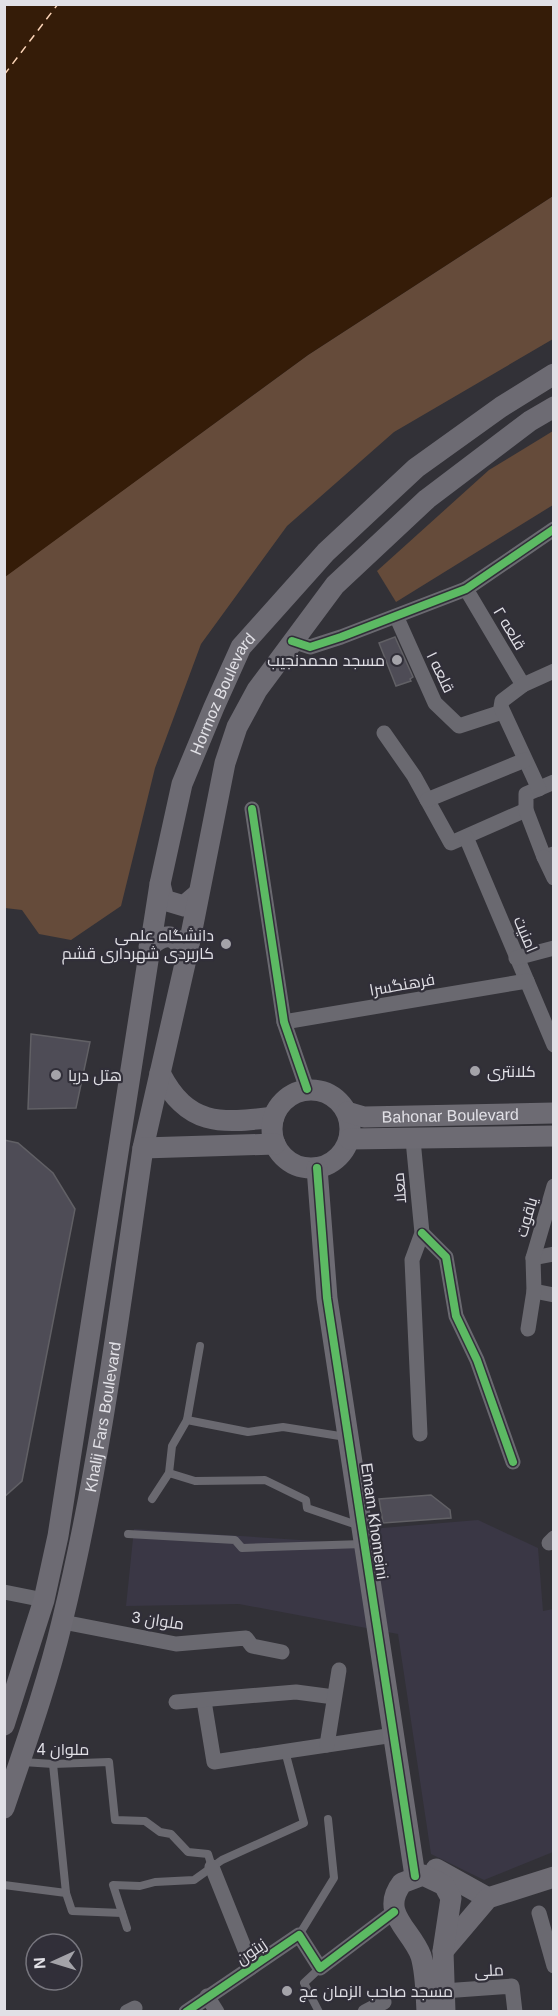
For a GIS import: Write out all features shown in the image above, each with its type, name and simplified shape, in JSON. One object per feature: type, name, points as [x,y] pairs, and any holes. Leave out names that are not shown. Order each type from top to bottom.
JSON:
[{"type":"main road","name":"Hormoz Boulevard","points":[[120,1149],[149,947],[182,784],[242,647],[326,552],[416,468],[501,407],[554,374]]},
{"type":"main road","name":"Hormoz Boulevard","points":[[160,1073],[187,955],[197,895],[225,763],[237,727],[257,690],[335,585],[427,499],[530,421],[554,407]]},
{"type":"main road","points":[[160,884],[164,900],[173,904],[184,906],[197,895]]},
{"type":"main road","points":[[149,947],[159,938],[169,936],[179,940],[187,955]]},
{"type":"main road","points":[[160,1073],[180,1105],[202,1117],[242,1121],[274,1117]]},
{"type":"main road","name":"Khalij Fars Boulevard","points":[[4,1808],[45,1689],[63,1622],[99,1445],[143,1148],[160,1073]]},
{"type":"main road","points":[[307,1089],[317,1090],[335,1097],[347,1112],[351,1126],[349,1139],[337,1159],[317,1168],[297,1165],[288,1160],[275,1144],[272,1126],[274,1117],[286,1098],[307,1089]]},
{"type":"main road","name":"Bahonar Boulevard","points":[[347,1112],[364,1117],[554,1113]]},
{"type":"main road","name":"Bahonar Boulevard","points":[[349,1139],[413,1140],[554,1136]]},
{"type":"main road","points":[[143,1148],[275,1144]]},
{"type":"main road","name":"Khalij Fars Boulevard","points":[[6,1717],[44,1600],[58,1536],[120,1149]]},
{"type":"main road","name":"Emam Khomeini","points":[[317,1168],[327,1298],[414,1866]]},
{"type":"main road","points":[[414,1866],[488,1898]]},
{"type":"main road","points":[[414,1866],[397,1889],[393,1912],[413,1939],[421,1958],[427,2012]]},
{"type":"main road","points":[[414,1866],[438,1880],[448,1891],[451,1906],[443,1951],[444,2001]]},
{"type":"main road","points":[[443,1951],[488,1898],[554,1877]]},
{"type":"street","points":[[292,641],[310,646],[397,618],[466,590],[554,529]]},
{"type":"street","name":"قلعه ۲","points":[[466,590],[524,685]]},
{"type":"street","name":"قلعه ۱","points":[[397,618],[435,703],[459,726],[502,712]]},
{"type":"street","points":[[539,789],[502,712],[502,701],[524,685],[554,671]]},
{"type":"street","points":[[384,733],[427,800],[451,843],[526,810]]},
{"type":"street","points":[[427,800],[525,760]]},
{"type":"street","points":[[554,782],[526,794],[526,810],[549,856],[554,878]]},
{"type":"street","points":[[252,809],[284,1022],[307,1089]]},
{"type":"street","name":"امنیت","points":[[466,837],[554,1045]]},
{"type":"street","points":[[516,958],[554,948]]},
{"type":"street","name":"فرهنگسرا","points":[[284,1022],[526,981]]},
{"type":"street","name":"معلا","points":[[413,1140],[422,1233]]},
{"type":"street","name":"یاقوت","points":[[528,1329],[534,1291],[533,1258],[554,1186]]},
{"type":"street","points":[[420,1434],[412,1260],[422,1233],[446,1257],[456,1316],[477,1360],[513,1462]]},
{"type":"street","points":[[533,1258],[554,1254]]},
{"type":"street","points":[[534,1291],[554,1295]]},
{"type":"street","points":[[4,1592],[44,1600]]},
{"type":"street","name":"ملوان 3","points":[[63,1622],[176,1644],[246,1638],[252,1646],[282,1652]]},
{"type":"street","points":[[327,1745],[339,1670]]},
{"type":"street","points":[[176,1702],[296,1692],[334,1697]]},
{"type":"street","points":[[204,1701],[214,1762],[394,1735]]},
{"type":"street","points":[[212,1867],[252,1966]]},
{"type":"street","points":[[299,1935],[320,1968],[393,1912]]},
{"type":"street","points":[[539,1914],[554,1966]]},
{"type":"street","name":"زیتون","points":[[186,2012],[299,1935]]},
{"type":"street","name":"ملی","points":[[444,2001],[512,1986],[515,2012]]},
{"type":"street","points":[[207,1996],[217,2012]]},
{"type":"street","points":[[365,2012],[384,2002]]},
{"type":"lane","points":[[152,1499],[169,1473],[172,1446],[187,1420],[200,1346]]},
{"type":"lane","points":[[187,1420],[248,1432],[283,1427],[350,1437]]},
{"type":"lane","points":[[169,1473],[195,1480],[265,1480],[306,1500],[307,1508],[363,1535]]},
{"type":"lane","points":[[128,1534],[235,1540],[242,1548],[363,1535]]},
{"type":"lane","points":[[127,1928],[113,1885],[140,1886],[155,1882],[194,1880],[212,1867],[304,1823],[285,1751]]},
{"type":"lane","name":"ملوان 4","points":[[20,1762],[53,1764],[109,1762],[115,1820],[145,1821],[160,1832],[171,1834],[188,1852],[208,1854],[212,1867]]},
{"type":"lane","points":[[53,1764],[66,1893],[72,1911],[122,1913]]},
{"type":"lane","points":[[299,1935],[334,1878],[328,1819]]},
{"type":"lane","points":[[4,1885],[66,1893]]},
{"type":"lane","points":[[319,2012],[304,1983],[320,1968]]},
{"type":"shaded area","points":[[5,4],[553,5],[553,196],[308,355],[5,577]]},
{"type":"shaded area","points":[[553,196],[553,339],[394,432],[287,526],[201,644],[155,768],[121,906],[71,940],[39,934],[22,910],[5,908],[4,577],[308,355]]},
{"type":"shaded area","points":[[553,431],[553,505],[396,602],[377,571],[489,470]]},
{"type":"shaded area","points":[[478,1520],[538,1548],[543,1611],[553,1609],[553,1852],[484,1880],[431,1854],[398,1634],[239,1604],[126,1606],[134,1529],[361,1544],[382,1528]]},
{"type":"building","name":"مسجد محمدنجیب","points":[[395,637],[413,677],[411,681],[396,686],[379,643]]},
{"type":"building","name":"هتل دریا","points":[[31,1034],[90,1042],[76,1108],[28,1109]]},
{"type":"building","points":[[4,1140],[18,1143],[53,1173],[75,1209],[22,1481],[4,1497]]},
{"type":"building","points":[[431,1495],[450,1510],[451,1518],[383,1523],[379,1499]]},
{"type":"ferry route","points":[[4,75],[58,4]]},
{"type":"cycle path","points":[[292,641],[310,647],[466,589],[554,529]]},
{"type":"cycle path","points":[[252,809],[284,1022],[307,1089]]},
{"type":"cycle path","points":[[317,1168],[327,1298],[415,1876]]},
{"type":"cycle path","points":[[422,1233],[446,1257],[456,1316],[477,1360],[513,1462]]},
{"type":"cycle path","points":[[186,2012],[299,1935],[320,1968],[394,1912]]},
{"type":"place","name":"مسجد محمدنجیب","points":[[397,660]]},
{"type":"place","name":"دانشگاه علمی کاربردی شهرداری قشم","points":[[226,944]]},
{"type":"place","name":"کلانتری","points":[[475,1071]]},
{"type":"place","name":"هتل دریا","points":[[56,1075]]},
{"type":"place","name":"مسجد صاحب الزمان عج","points":[[287,1991]]}]
